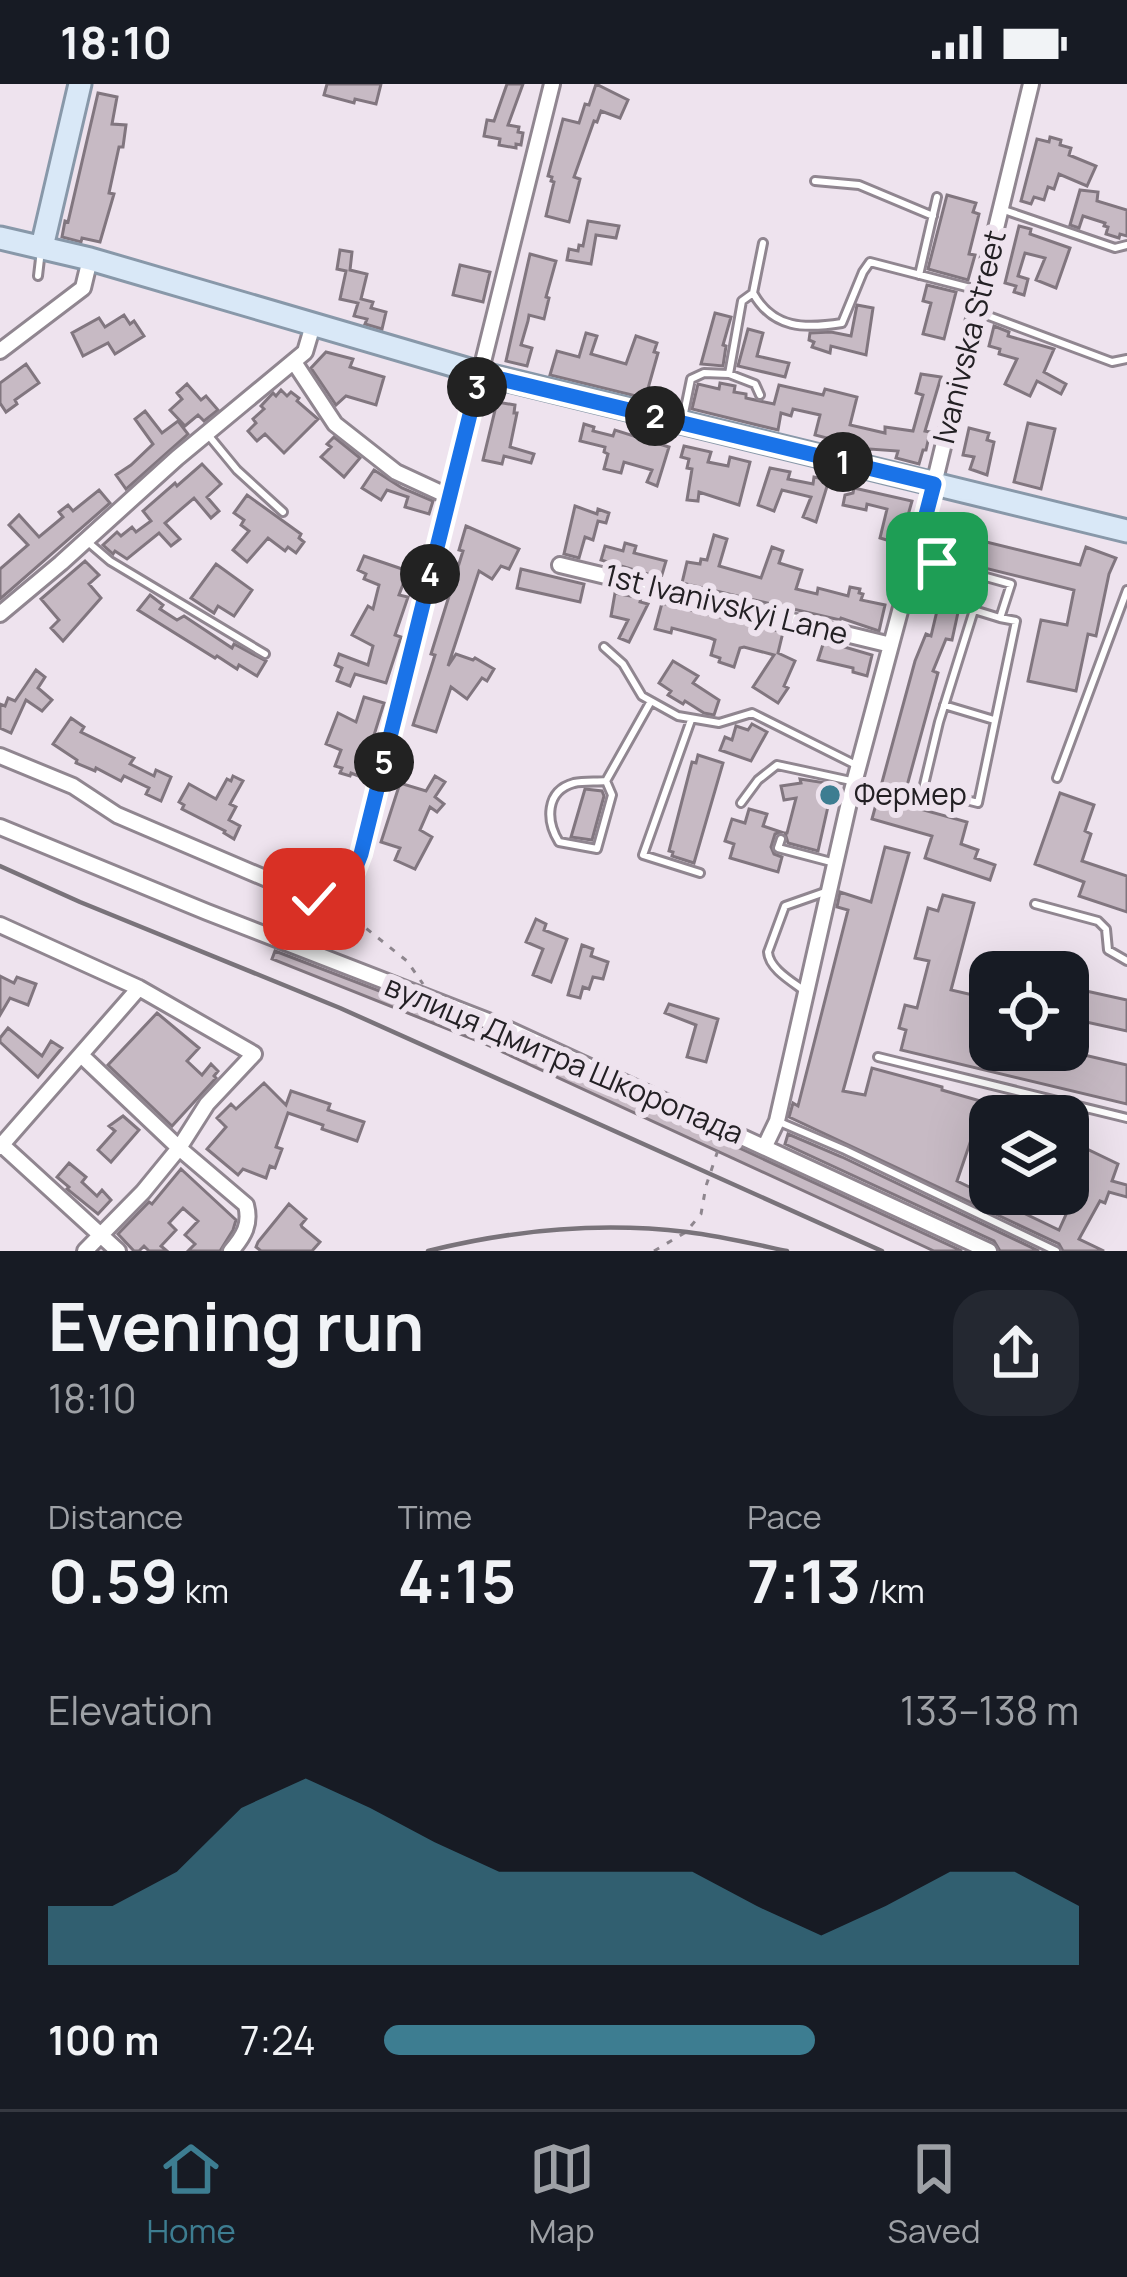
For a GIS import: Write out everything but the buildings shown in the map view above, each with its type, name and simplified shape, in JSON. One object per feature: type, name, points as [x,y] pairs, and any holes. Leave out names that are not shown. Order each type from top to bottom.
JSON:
[{"type":"main road","points":[[41,247],[80,84]]},
{"type":"main road","points":[[0,238],[480,374],[1127,531]]},
{"type":"street","points":[[0,756],[73,786],[117,815],[314,899],[332,901],[347,890],[361,854],[552,84]]},
{"type":"street","name":"Ivanivska Street","points":[[765,1146],[777,1121],[856,774],[934,484],[1031,84]]},
{"type":"street","points":[[0,351],[83,288],[90,260]]},
{"type":"street","points":[[0,614],[305,352],[313,326]]},
{"type":"street","points":[[294,362],[335,424],[396,472],[450,496]]},
{"type":"street","name":"1st Ivanivskyi Lane","points":[[560,566],[891,646]]},
{"type":"street","name":"вулиця Дмитра Шкоропада","points":[[0,826],[186,904],[501,1025],[989,1251]]},
{"type":"street","points":[[0,925],[139,988],[254,1054],[207,1104],[143,1192],[85,1251]]},
{"type":"street","points":[[118,1251],[1,1146],[139,988]]},
{"type":"street","points":[[81,1055],[246,1205],[249,1219],[242,1239],[231,1251]]},
{"type":"lane","points":[[815,182],[860,185],[933,216]]},
{"type":"lane","points":[[919,274],[937,197]]},
{"type":"lane","points":[[1000,208],[1115,248],[1127,245]]},
{"type":"lane","points":[[764,243],[753,293],[761,308],[792,326],[842,323],[870,262],[981,291]]},
{"type":"lane","points":[[38,275],[41,247]]},
{"type":"lane","points":[[729,374],[742,301],[753,293]]},
{"type":"lane","points":[[976,311],[1112,362],[1127,359]]},
{"type":"lane","points":[[682,422],[691,379],[704,373],[729,374],[755,384],[760,395]]},
{"type":"lane","points":[[207,433],[236,470],[283,512]]},
{"type":"lane","points":[[86,541],[110,561],[265,654]]},
{"type":"lane","points":[[915,557],[1011,584],[1000,618]]},
{"type":"lane","points":[[1057,778],[1127,590]]},
{"type":"lane","points":[[974,610],[1000,618],[1016,621],[978,803],[923,789],[974,610]]},
{"type":"lane","points":[[604,647],[623,664],[642,697],[678,716],[719,723],[752,713],[856,774]]},
{"type":"lane","points":[[606,781],[651,701]]},
{"type":"lane","points":[[944,705],[994,720]]},
{"type":"lane","points":[[691,720],[643,855],[700,873]]},
{"type":"lane","points":[[741,802],[777,765],[856,774]]},
{"type":"lane","points":[[606,781],[612,795],[597,849],[560,842],[549,813],[558,791],[573,783],[606,781]]},
{"type":"lane","points":[[781,839],[778,848],[835,863]]},
{"type":"lane","points":[[806,992],[773,965],[768,952],[784,906],[828,891]]},
{"type":"lane","points":[[1035,904],[1098,921],[1106,929],[1108,950],[1127,961]]},
{"type":"lane","points":[[878,1058],[1127,1118]]},
{"type":"lane","points":[[777,1121],[1056,1251]]},
{"type":"path","points":[[332,901],[407,961],[422,979],[425,997]]},
{"type":"path","points":[[654,1251],[686,1232],[701,1214],[726,1128]]},
{"type":"railway","points":[[0,866],[340,1008],[882,1251]]},
{"type":"railway","points":[[428,1251],[524,1233],[589,1228],[699,1234],[787,1251]]},
{"type":"place","name":"Фермер","points":[[830,795]]},
{"type":"route","points":[[314,899],[332,901],[347,890],[361,854],[480,374],[934,484],[915,557],[937,563]]}]
